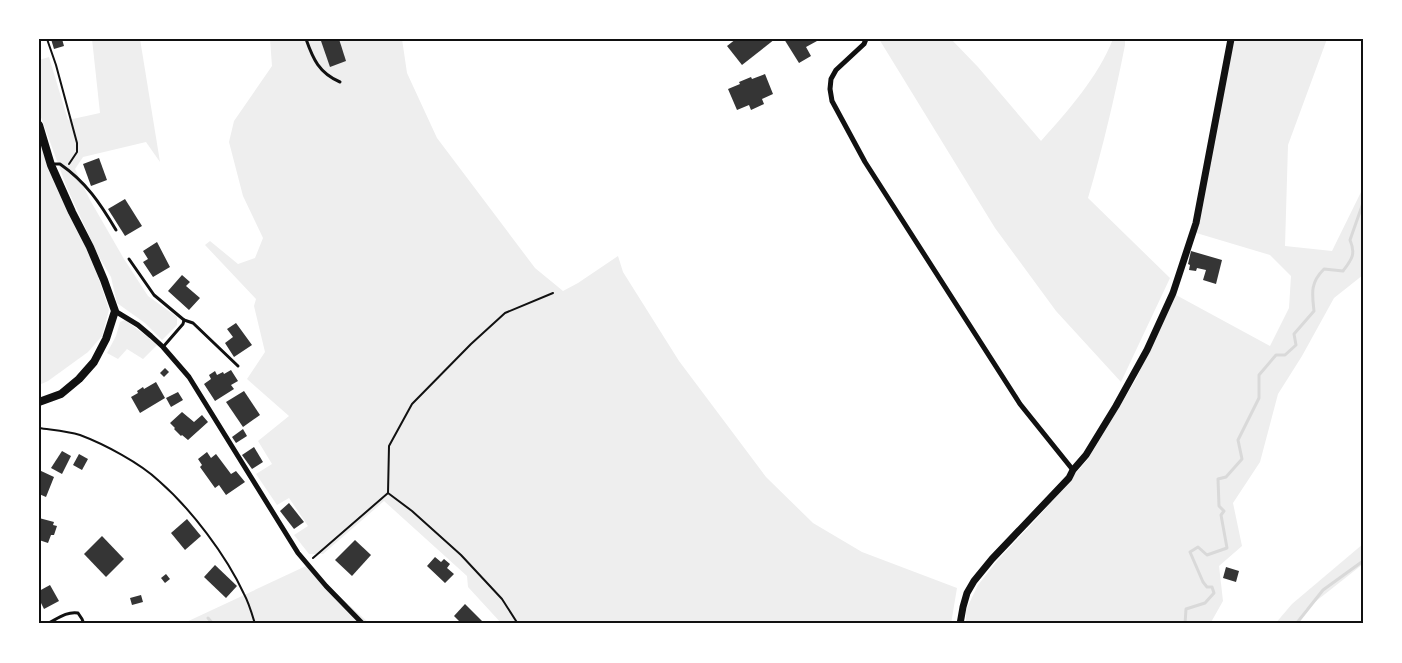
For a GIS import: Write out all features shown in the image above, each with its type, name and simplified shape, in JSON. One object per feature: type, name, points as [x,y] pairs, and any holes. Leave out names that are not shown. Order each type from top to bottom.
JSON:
[{"type":"main road","points":[[39,125],[51,165],[90,247],[115,311],[106,339],[94,362],[61,394],[39,402]]},
{"type":"street","points":[[866,39],[864,44],[836,70],[831,79],[832,101],[865,162],[1020,404],[1073,470]]},
{"type":"street","points":[[960,624],[967,593],[974,581],[1069,478],[1116,406],[1147,350],[1173,293],[1196,223],[1231,39]]},
{"type":"street","points":[[115,311],[138,325],[163,347],[189,377],[298,553],[363,624]]},
{"type":"lane","points":[[306,39],[317,65],[330,78],[340,82]]},
{"type":"lane","points":[[51,165],[60,164],[84,184],[99,201],[116,230]]},
{"type":"lane","points":[[129,259],[154,295],[184,320],[193,323],[238,366]]},
{"type":"lane","points":[[163,347],[184,320]]},
{"type":"lane","points":[[47,624],[73,612],[78,613],[84,624]]},
{"type":"path","points":[[47,39],[77,142],[74,158],[65,168]]},
{"type":"path","points":[[307,563],[388,493],[389,446],[412,404],[505,313],[553,293]]},
{"type":"path","points":[[39,428],[77,434],[95,441],[139,465],[158,480],[194,518],[222,557],[246,596],[255,624]]},
{"type":"path","points":[[388,493],[412,511],[461,555],[502,599],[518,624]]},
{"type":"shaded area","points":[[92,39],[140,39],[160,162],[146,142],[83,157],[75,169],[90,200],[148,296],[177,317],[177,325],[162,340],[145,323],[117,303],[111,277],[98,255],[67,188],[39,112],[39,60],[49,57],[68,120],[100,113]]},
{"type":"shaded area","points":[[270,39],[402,39],[407,73],[437,138],[535,268],[563,291],[618,256],[623,272],[679,361],[766,477],[813,523],[862,552],[957,588],[951,624],[502,624],[468,587],[467,576],[384,501],[323,554],[309,554],[294,535],[308,526],[289,498],[277,505],[256,474],[272,464],[258,441],[289,416],[247,379],[265,352],[254,306],[256,299],[205,245],[210,241],[238,264],[255,258],[263,238],[243,196],[229,142],[234,121],[272,66]]},
{"type":"shaded area","points":[[879,39],[951,39],[1041,141],[1091,80],[1113,39],[1125,39],[1113,102],[1088,198],[1170,278],[1121,382],[1056,311],[995,228]]},
{"type":"shaded area","points":[[1234,39],[1327,39],[1288,145],[1285,246],[1332,251],[1363,188],[1363,275],[1334,298],[1278,394],[1260,462],[1233,503],[1242,546],[1219,566],[1223,601],[1210,624],[966,624],[966,610],[978,585],[1088,459],[1135,381],[1176,295],[1270,346],[1289,308],[1291,276],[1270,255],[1193,232]]},
{"type":"shaded area","points":[[39,132],[91,255],[109,310],[102,336],[88,352],[39,385]]},
{"type":"shaded area","points":[[125,320],[157,345],[143,359],[127,349],[118,359],[107,353],[120,322]]},
{"type":"shaded area","points":[[1363,544],[1363,564],[1306,609],[1295,624],[1275,624],[1292,604]]},
{"type":"shaded area","points":[[306,566],[370,624],[182,624]]},
{"type":"building","points":[[51,39],[62,39],[64,46],[54,49]]},
{"type":"building","points":[[339,39],[346,61],[330,67],[321,41]]},
{"type":"building","points":[[736,39],[775,39],[742,65],[727,46]]},
{"type":"building","points":[[784,39],[816,39],[817,41],[806,47],[811,56],[799,63]]},
{"type":"building","points":[[765,74],[773,94],[762,99],[764,104],[751,110],[749,105],[737,110],[728,89],[751,77],[752,79]]},
{"type":"building","points":[[99,158],[107,180],[91,186],[83,164]]},
{"type":"building","points":[[125,199],[142,226],[125,236],[108,209]]},
{"type":"building","points":[[157,242],[170,267],[153,277],[143,262],[148,259],[143,251]]},
{"type":"building","points":[[1191,251],[1222,260],[1216,284],[1203,280],[1206,270],[1197,268],[1196,271],[1189,270]]},
{"type":"building","points":[[182,275],[190,282],[186,286],[200,298],[189,310],[168,291]]},
{"type":"building","points":[[236,323],[252,345],[234,357],[225,343],[233,337],[227,329]]},
{"type":"building","points":[[165,368],[169,372],[164,377],[160,373]]},
{"type":"building","points":[[231,370],[238,381],[231,385],[234,389],[215,401],[204,384],[211,379],[209,375],[215,371],[217,375]]},
{"type":"building","points":[[156,382],[165,398],[140,413],[131,397],[143,387],[144,389]]},
{"type":"building","points":[[244,391],[260,415],[243,427],[226,402]]},
{"type":"building","points":[[178,392],[183,400],[171,407],[166,398]]},
{"type":"building","points":[[182,412],[194,422],[202,415],[208,422],[188,440],[181,436],[170,423]]},
{"type":"building","points":[[243,429],[247,436],[236,443],[232,437]]},
{"type":"building","points":[[254,447],[263,462],[252,469],[242,455]]},
{"type":"building","points":[[62,451],[71,456],[62,474],[51,468]]},
{"type":"building","points":[[207,452],[211,458],[216,454],[231,474],[236,471],[245,482],[226,495],[219,485],[215,488],[200,467],[202,465],[198,459]]},
{"type":"building","points":[[79,454],[88,459],[82,470],[73,465]]},
{"type":"building","points":[[39,470],[54,477],[46,497],[39,494]]},
{"type":"building","points":[[289,503],[304,522],[294,529],[280,511]]},
{"type":"building","points":[[39,518],[54,522],[53,525],[57,526],[48,543],[39,540]]},
{"type":"building","points":[[187,519],[201,536],[185,550],[171,533]]},
{"type":"building","points":[[102,536],[124,559],[106,577],[84,554]]},
{"type":"building","points":[[355,540],[371,555],[352,576],[335,560]]},
{"type":"building","points":[[435,557],[441,562],[444,559],[450,564],[447,568],[454,574],[445,583],[427,566]]},
{"type":"building","points":[[215,565],[237,586],[226,598],[204,577]]},
{"type":"building","points":[[1226,567],[1239,571],[1236,582],[1223,578]]},
{"type":"building","points":[[166,574],[170,579],[165,583],[161,578]]},
{"type":"building","points":[[50,585],[59,601],[44,609],[39,599],[39,591]]},
{"type":"building","points":[[141,595],[143,602],[132,605],[130,598]]},
{"type":"building","points":[[465,604],[485,624],[462,624],[454,616]]},
{"type":"waterway","points":[[1185,624],[1186,609],[1205,603],[1214,593],[1212,587],[1207,587],[1203,582],[1190,552],[1198,547],[1207,555],[1227,548],[1221,515],[1224,511],[1219,506],[1218,479],[1226,477],[1242,459],[1238,440],[1259,398],[1259,375],[1276,355],[1285,355],[1296,345],[1294,334],[1314,311],[1313,288],[1319,274],[1324,269],[1343,271],[1349,263],[1353,253],[1350,240],[1363,203]]},
{"type":"waterway","points":[[1296,624],[1323,590],[1363,561]]},
{"type":"waterway","points":[[208,618],[213,624]]}]
